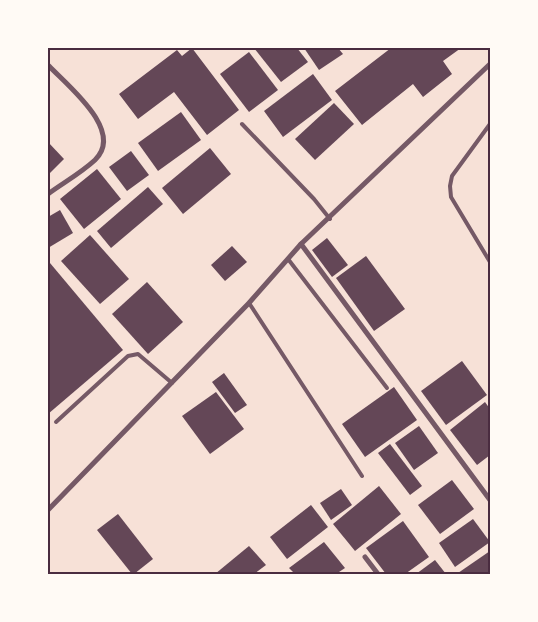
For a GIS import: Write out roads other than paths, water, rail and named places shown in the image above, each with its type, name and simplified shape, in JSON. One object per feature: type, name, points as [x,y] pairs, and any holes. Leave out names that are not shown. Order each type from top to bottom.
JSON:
[{"type":"street","points":[[48,510],[249,303],[301,244],[330,219],[490,64]]},
{"type":"street","points":[[48,66],[94,114],[102,129],[104,140],[102,151],[95,159],[48,194]]},
{"type":"street","points":[[301,244],[490,500]]},
{"type":"street","points":[[365,557],[378,574]]},
{"type":"lane","points":[[242,124],[314,199],[330,219]]},
{"type":"lane","points":[[490,124],[452,176],[450,186],[451,197],[490,262]]},
{"type":"lane","points":[[288,258],[387,388]]},
{"type":"lane","points":[[249,303],[362,476]]},
{"type":"lane","points":[[56,422],[128,356],[138,354],[172,383]]}]
